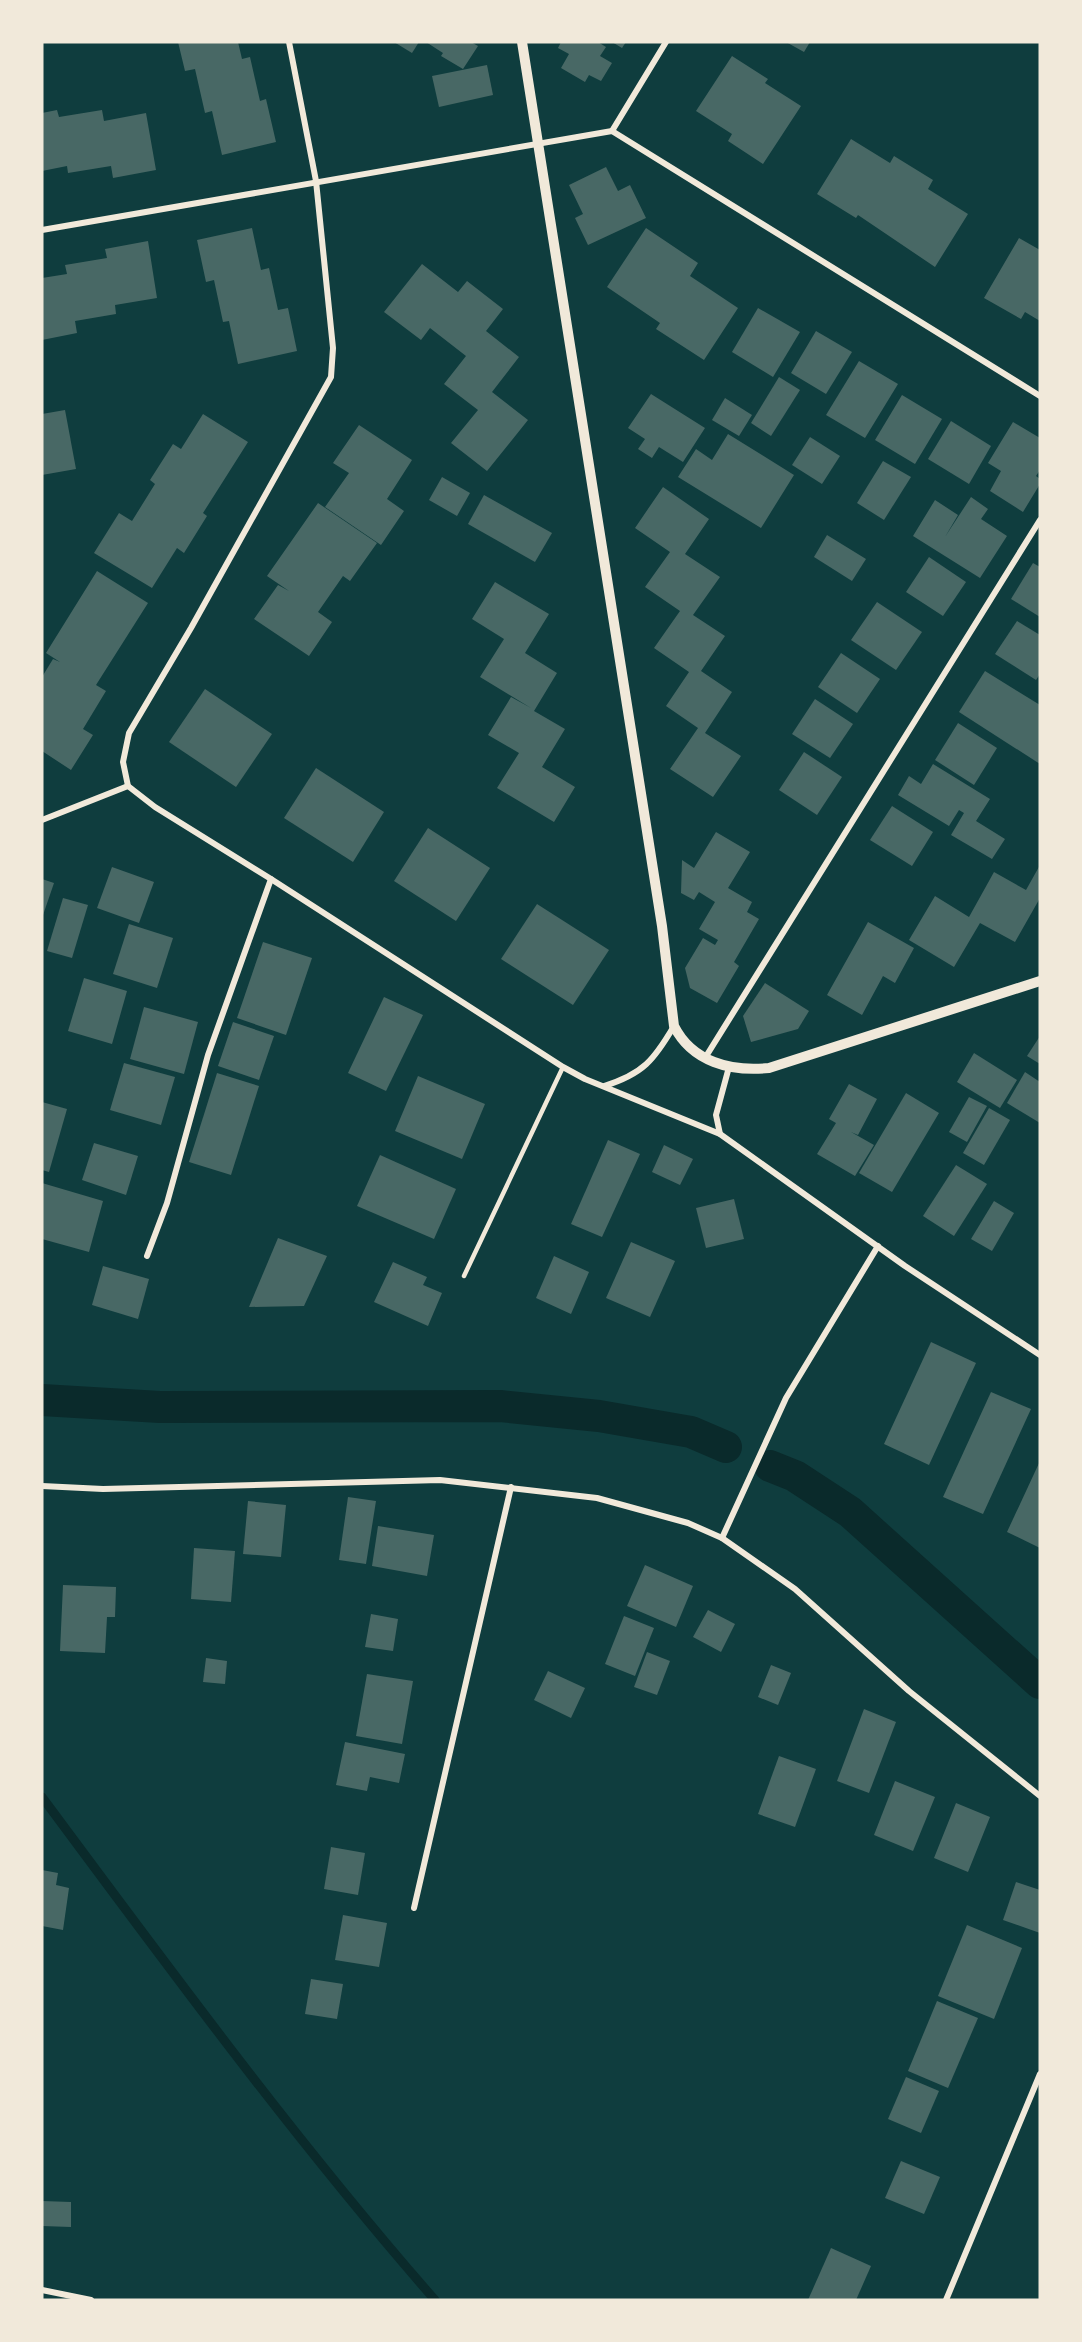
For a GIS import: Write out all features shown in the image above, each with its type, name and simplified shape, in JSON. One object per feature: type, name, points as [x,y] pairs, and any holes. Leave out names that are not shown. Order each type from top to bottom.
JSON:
[{"type":"street","points":[[289,42],[316,181],[333,348],[331,377],[191,628],[129,733],[123,747],[123,762],[128,786],[155,807],[563,1067],[720,1134],[878,1246],[1040,1355]]},
{"type":"street","points":[[522,42],[662,926],[674,1026],[686,1046],[704,1058],[729,1067],[769,1068],[1040,981]]},
{"type":"street","points":[[612,130],[666,42]]},
{"type":"street","points":[[42,230],[316,181],[539,145],[612,130],[1040,396]]},
{"type":"street","points":[[704,1058],[1040,520]]},
{"type":"street","points":[[42,820],[128,786]]},
{"type":"street","points":[[147,1256],[167,1203],[208,1055],[271,879]]},
{"type":"street","points":[[604,1086],[626,1080],[646,1067],[658,1054],[674,1026]]},
{"type":"street","points":[[720,1134],[716,1115],[729,1067]]},
{"type":"street","points":[[722,1538],[786,1398],[878,1246]]},
{"type":"street","points":[[42,1486],[103,1489],[440,1480],[597,1498],[687,1523],[722,1538],[795,1589],[909,1691],[1040,1796]]},
{"type":"street","points":[[414,1908],[511,1487]]},
{"type":"street","points":[[946,2300],[1040,2074]]},
{"type":"street","points":[[42,2290],[91,2300]]},
{"type":"lane","points":[[464,1276],[563,1067]]},
{"type":"building","points":[[178,42],[238,42],[242,59],[250,57],[260,101],[266,99],[276,142],[222,155],[212,111],[205,113],[195,69],[185,71]]},
{"type":"building","points":[[394,42],[419,42],[412,53]]},
{"type":"building","points":[[426,42],[471,42],[478,46],[463,69],[441,56],[443,53]]},
{"type":"building","points":[[561,42],[598,42],[606,47],[600,56],[612,63],[601,81],[589,75],[585,82],[561,68],[569,54],[558,48]]},
{"type":"building","points":[[612,42],[626,42],[622,48]]},
{"type":"building","points":[[786,42],[810,42],[804,52]]},
{"type":"building","points":[[732,56],[768,79],[765,83],[801,106],[763,164],[728,141],[732,134],[696,111]]},
{"type":"building","points":[[487,65],[493,95],[439,107],[432,76]]},
{"type":"building","points":[[57,110],[59,117],[102,110],[104,121],[146,113],[156,170],[113,178],[111,166],[68,173],[67,166],[42,171],[42,113]]},
{"type":"building","points":[[851,139],[890,163],[894,156],[933,180],[928,189],[968,214],[935,267],[858,215],[856,218],[817,194]]},
{"type":"building","points":[[606,167],[618,191],[630,185],[646,218],[588,245],[575,218],[583,214],[569,185]]},
{"type":"building","points":[[252,228],[261,270],[269,268],[278,310],[288,308],[297,351],[238,364],[229,321],[223,322],[214,280],[206,282],[197,240]]},
{"type":"building","points":[[646,228],[698,263],[690,276],[738,308],[704,360],[656,329],[660,323],[607,287]]},
{"type":"building","points":[[1019,238],[1040,250],[1040,321],[1025,312],[1021,319],[984,298]]},
{"type":"building","points":[[148,241],[157,298],[115,305],[116,314],[75,321],[77,333],[42,340],[42,278],[67,274],[65,265],[107,258],[105,249]]},
{"type":"building","points":[[422,264],[458,292],[467,281],[503,309],[486,331],[519,357],[492,392],[528,420],[487,471],[451,443],[478,410],[444,384],[466,356],[430,328],[421,340],[384,312]]},
{"type":"building","points":[[758,308],[800,332],[773,377],[732,352]]},
{"type":"building","points":[[816,331],[852,352],[826,394],[791,373]]},
{"type":"building","points":[[859,361],[898,384],[865,438],[826,415]]},
{"type":"building","points":[[779,377],[800,390],[771,436],[751,423]]},
{"type":"building","points":[[651,394],[705,428],[683,462],[659,447],[652,458],[638,449],[645,439],[628,428]]},
{"type":"building","points":[[902,395],[942,419],[915,464],[875,440]]},
{"type":"building","points":[[725,398],[752,415],[739,436],[712,420]]},
{"type":"building","points":[[65,410],[76,469],[42,475],[42,414]]},
{"type":"building","points":[[203,414],[248,442],[203,513],[207,516],[184,553],[177,548],[152,588],[94,553],[119,513],[132,521],[155,484],[150,480],[173,444],[181,449]]},
{"type":"building","points":[[951,421],[991,446],[969,484],[928,459]]},
{"type":"building","points":[[1013,422],[1040,438],[1040,470],[1036,476],[1040,479],[1040,484],[1023,512],[990,491],[1001,471],[988,463]]},
{"type":"building","points":[[359,425],[412,460],[387,499],[404,511],[381,545],[325,507],[349,473],[333,463]]},
{"type":"building","points":[[728,434],[794,475],[761,528],[678,477],[696,449],[712,460]]},
{"type":"building","points":[[810,437],[840,456],[822,484],[792,465]]},
{"type":"building","points":[[883,461],[911,477],[884,520],[857,503]]},
{"type":"building","points":[[442,477],[470,493],[457,516],[429,500]]},
{"type":"building","points":[[663,487],[709,519],[685,554],[720,577],[693,615],[725,636],[701,671],[732,692],[705,733],[741,756],[713,797],[670,769],[698,728],[666,706],[689,672],[654,648],[680,611],[645,587],[670,552],[635,528]]},
{"type":"building","points":[[484,495],[552,533],[535,562],[468,524]]},
{"type":"building","points":[[971,497],[988,509],[981,519],[1007,536],[980,578],[913,536],[935,500],[958,515],[945,537]]},
{"type":"building","points":[[318,503],[377,543],[350,581],[343,576],[318,612],[332,622],[309,656],[254,619],[278,585],[289,591],[267,576]]},
{"type":"building","points":[[827,535],[866,559],[852,581],[814,557]]},
{"type":"building","points":[[929,557],[966,582],[943,616],[906,592]]},
{"type":"building","points":[[1033,563],[1040,567],[1040,617],[1011,599]]},
{"type":"building","points":[[97,571],[148,603],[96,685],[106,691],[83,729],[93,735],[71,770],[42,751],[42,677],[53,659],[60,662],[46,653]]},
{"type":"building","points":[[495,582],[549,614],[525,653],[557,673],[534,711],[565,729],[542,767],[575,787],[554,822],[497,788],[519,753],[488,735],[511,697],[531,708],[480,677],[504,639],[472,619]]},
{"type":"building","points":[[877,602],[922,632],[896,670],[851,640]]},
{"type":"building","points":[[1017,621],[1040,635],[1040,674],[1036,680],[995,654]]},
{"type":"building","points":[[841,653],[880,679],[857,713],[818,687]]},
{"type":"building","points":[[985,671],[1040,705],[1040,764],[959,712]]},
{"type":"building","points":[[205,689],[272,734],[236,787],[169,742]]},
{"type":"building","points":[[815,699],[853,724],[830,758],[792,734]]},
{"type":"building","points":[[958,723],[997,748],[974,785],[935,760]]},
{"type":"building","points":[[804,752],[842,777],[817,815],[779,790]]},
{"type":"building","points":[[933,764],[990,799],[976,821],[1005,839],[992,859],[951,835],[964,813],[959,810],[949,826],[898,795],[909,776],[921,784]]},
{"type":"building","points":[[316,768],[384,812],[353,862],[284,818]]},
{"type":"building","points":[[892,806],[933,832],[912,866],[870,840]]},
{"type":"building","points":[[428,828],[490,868],[456,921],[394,881]]},
{"type":"building","points":[[716,832],[750,852],[728,888],[752,902],[747,912],[759,919],[734,962],[739,966],[717,1003],[690,988],[685,968],[703,938],[715,945],[718,940],[699,929],[715,902],[699,892],[694,900],[681,893],[682,860],[694,868]]},
{"type":"building","points":[[1040,865],[1040,898],[1015,942],[980,923],[954,967],[909,940],[935,896],[969,917],[994,872],[1026,890]]},
{"type":"building","points":[[112,867],[154,882],[139,923],[97,908]]},
{"type":"building","points":[[42,879],[54,883],[42,918]]},
{"type":"building","points":[[63,898],[88,905],[72,958],[47,951]]},
{"type":"building","points":[[537,904],[609,950],[573,1005],[501,959]]},
{"type":"building","points":[[868,922],[914,948],[895,983],[883,976],[862,1015],[827,995]]},
{"type":"building","points":[[129,924],[173,938],[157,988],[113,974]]},
{"type":"building","points":[[263,942],[312,958],[286,1035],[237,1018]]},
{"type":"building","points":[[84,978],[127,991],[112,1044],[68,1031]]},
{"type":"building","points":[[765,983],[809,1011],[798,1029],[751,1042],[743,1016]]},
{"type":"building","points":[[384,997],[423,1015],[386,1091],[348,1073]]},
{"type":"building","points":[[144,1007],[198,1022],[184,1074],[130,1059]]},
{"type":"building","points":[[233,1022],[274,1036],[259,1080],[218,1066]]},
{"type":"building","points":[[1040,1036],[1040,1064],[1027,1056]]},
{"type":"building","points":[[974,1053],[1017,1080],[1000,1108],[957,1082]]},
{"type":"building","points":[[124,1063],[175,1077],[161,1125],[110,1110]]},
{"type":"building","points":[[1025,1072],[1040,1082],[1040,1123],[1007,1103]]},
{"type":"building","points":[[217,1073],[259,1086],[231,1175],[189,1162]]},
{"type":"building","points":[[418,1076],[485,1104],[462,1159],[395,1131]]},
{"type":"building","points":[[849,1084],[877,1099],[858,1135],[851,1132],[874,1145],[855,1176],[817,1154],[836,1123],[829,1119]]},
{"type":"building","points":[[906,1093],[939,1113],[892,1192],[859,1173]]},
{"type":"building","points":[[969,1097],[987,1106],[967,1142],[949,1132]]},
{"type":"building","points":[[42,1102],[67,1109],[49,1172],[42,1170]]},
{"type":"building","points":[[989,1108],[1010,1120],[984,1165],[963,1153]]},
{"type":"building","points":[[608,1140],[640,1154],[602,1237],[571,1224]]},
{"type":"building","points":[[94,1143],[138,1156],[126,1195],[82,1180]]},
{"type":"building","points":[[664,1145],[693,1159],[680,1185],[652,1172]]},
{"type":"building","points":[[380,1155],[456,1189],[434,1239],[357,1206]]},
{"type":"building","points":[[956,1165],[987,1184],[954,1236],[923,1216]]},
{"type":"building","points":[[42,1183],[103,1201],[89,1252],[42,1239]]},
{"type":"building","points":[[734,1199],[744,1239],[706,1248],[696,1208]]},
{"type":"building","points":[[994,1201],[1014,1213],[992,1251],[971,1239]]},
{"type":"building","points":[[278,1238],[327,1256],[304,1306],[249,1307]]},
{"type":"building","points":[[631,1242],[675,1261],[650,1317],[606,1298]]},
{"type":"building","points":[[554,1256],[589,1272],[571,1314],[536,1298]]},
{"type":"building","points":[[393,1262],[427,1277],[423,1285],[442,1293],[428,1326],[374,1302]]},
{"type":"building","points":[[103,1266],[149,1279],[138,1319],[92,1305]]},
{"type":"building","points":[[931,1342],[976,1363],[929,1465],[884,1444]]},
{"type":"building","points":[[991,1392],[1031,1409],[983,1514],[943,1497]]},
{"type":"building","points":[[1040,1461],[1040,1548],[1007,1532]]},
{"type":"building","points":[[348,1497],[376,1501],[366,1564],[339,1560]]},
{"type":"building","points":[[248,1501],[286,1505],[281,1557],[243,1554]]},
{"type":"building","points":[[378,1526],[434,1535],[427,1576],[372,1566]]},
{"type":"building","points":[[194,1548],[235,1551],[231,1602],[191,1599]]},
{"type":"building","points":[[645,1565],[693,1586],[676,1627],[627,1606]]},
{"type":"building","points":[[63,1585],[116,1587],[115,1617],[107,1617],[105,1653],[60,1651]]},
{"type":"building","points":[[708,1610],[735,1624],[721,1652],[693,1637]]},
{"type":"building","points":[[371,1614],[398,1619],[393,1651],[365,1647]]},
{"type":"building","points":[[624,1616],[654,1628],[635,1676],[605,1664]]},
{"type":"building","points":[[647,1652],[670,1661],[657,1695],[634,1687]]},
{"type":"building","points":[[206,1658],[227,1661],[225,1684],[203,1682]]},
{"type":"building","points":[[771,1665],[791,1673],[778,1705],[758,1697]]},
{"type":"building","points":[[548,1671],[585,1688],[571,1718],[534,1700]]},
{"type":"building","points":[[367,1674],[413,1681],[402,1744],[356,1736]]},
{"type":"building","points":[[864,1709],[896,1722],[869,1793],[837,1781]]},
{"type":"building","points":[[345,1742],[405,1754],[399,1783],[370,1777],[367,1791],[336,1785]]},
{"type":"building","points":[[779,1756],[816,1769],[795,1827],[758,1814]]},
{"type":"building","points":[[895,1781],[935,1797],[913,1851],[874,1835]]},
{"type":"building","points":[[956,1803],[990,1817],[968,1872],[934,1858]]},
{"type":"building","points":[[331,1847],[365,1853],[358,1895],[324,1889]]},
{"type":"building","points":[[42,1870],[58,1873],[56,1885],[69,1888],[63,1930],[42,1926]]},
{"type":"building","points":[[1016,1882],[1040,1890],[1040,1933],[1003,1920]]},
{"type":"building","points":[[343,1915],[387,1923],[379,1967],[335,1960]]},
{"type":"building","points":[[967,1925],[1022,1948],[994,2019],[938,1996]]},
{"type":"building","points":[[311,1979],[343,1984],[337,2019],[305,2014]]},
{"type":"building","points":[[937,2001],[978,2018],[948,2088],[908,2071]]},
{"type":"building","points":[[906,2077],[939,2091],[921,2133],[888,2119]]},
{"type":"building","points":[[901,2161],[940,2177],[924,2214],[885,2198]]},
{"type":"building","points":[[42,2201],[71,2202],[71,2227],[42,2226]]},
{"type":"building","points":[[831,2248],[871,2266],[856,2300],[808,2300]]},
{"type":"waterway","points":[[42,1400],[160,1407],[500,1406],[599,1416],[691,1432],[726,1447]]},
{"type":"waterway","points":[[770,1466],[795,1476],[850,1512],[1040,1683]]},
{"type":"waterway","points":[[42,1797],[283,2116],[435,2300]]}]
